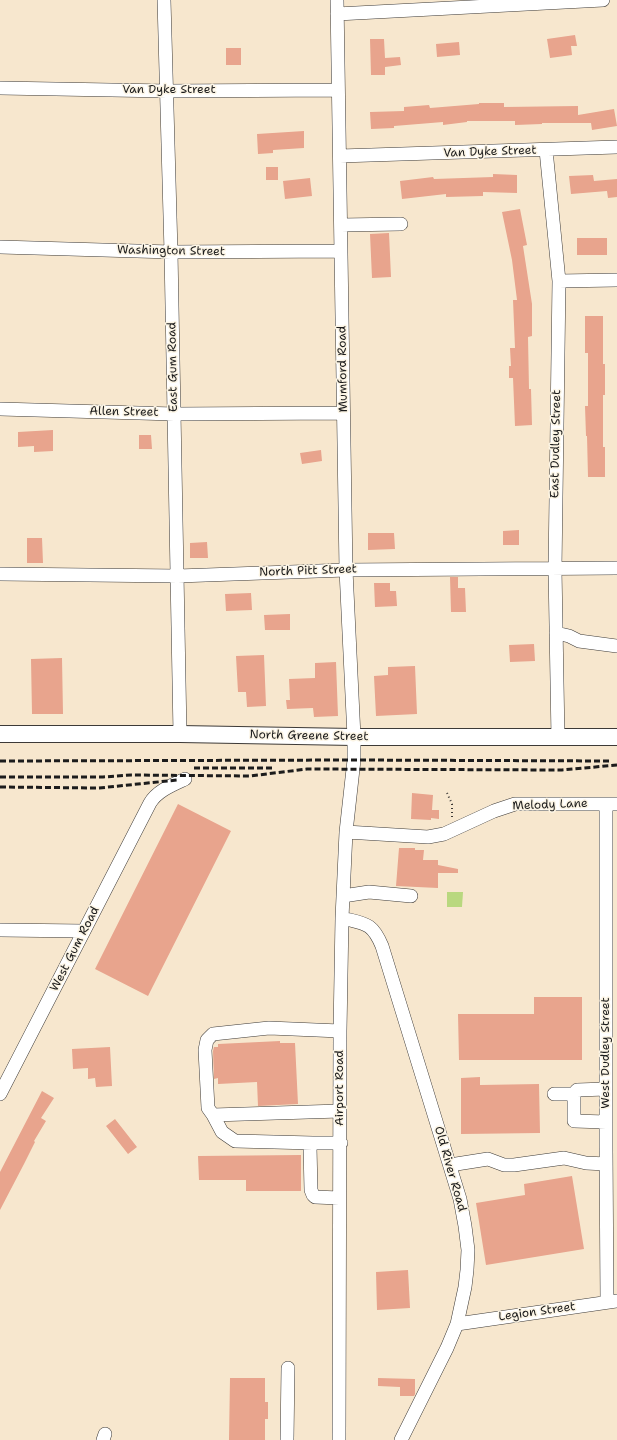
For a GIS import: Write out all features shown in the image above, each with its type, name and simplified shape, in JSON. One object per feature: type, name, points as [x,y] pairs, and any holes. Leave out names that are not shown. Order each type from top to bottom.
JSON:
[{"type":"main road","name":"North Greene Street","points":[[0,734],[180,734],[558,738],[617,737]]},
{"type":"street","name":"East Gum Road","points":[[164,0],[168,91],[180,734]]},
{"type":"street","name":"Mumford Road","points":[[337,0],[346,570],[354,737]]},
{"type":"street","points":[[337,14],[603,0]]},
{"type":"street","name":"Van Dyke Street","points":[[0,88],[168,91],[338,90]]},
{"type":"street","name":"Van Dyke Street","points":[[340,156],[617,148]]},
{"type":"street","name":"East Dudley Street","points":[[546,150],[559,280],[555,569],[558,738]]},
{"type":"street","points":[[341,225],[401,224]]},
{"type":"street","name":"Washington Street","points":[[0,247],[171,252],[342,251]]},
{"type":"street","points":[[559,280],[617,280]]},
{"type":"street","name":"Allen Street","points":[[0,410],[174,414],[343,413]]},
{"type":"street","name":"North Pitt Street","points":[[0,574],[178,576],[346,570],[617,568]]},
{"type":"street","points":[[556,634],[569,636],[579,640],[617,646]]},
{"type":"street","name":"Airport Road","points":[[339,1440],[339,1198],[342,918],[346,832],[354,760],[354,737]]},
{"type":"street","name":"West Gum Road","points":[[0,1094],[150,803],[167,787],[185,779]]},
{"type":"street","name":"Melody Lane","points":[[346,832],[428,837],[444,834],[494,811],[516,804],[612,804]]},
{"type":"street","name":"West Dudley Street","points":[[612,804],[611,976],[606,1089],[606,1122],[612,1148],[606,1164],[612,1301]]},
{"type":"street","points":[[343,896],[369,892],[411,896]]},
{"type":"street","name":"Old River Road","points":[[342,918],[369,926],[377,933],[384,950],[450,1165],[466,1226],[468,1250],[465,1287],[457,1324],[447,1348],[401,1440]]},
{"type":"street","points":[[0,930],[84,931]]},
{"type":"street","points":[[340,1031],[269,1028],[213,1034],[207,1040],[205,1050],[208,1108],[222,1132],[235,1141],[340,1143]]},
{"type":"street","points":[[606,1089],[577,1090],[574,1094],[574,1121],[606,1122]]},
{"type":"street","points":[[554,1094],[574,1094]]},
{"type":"street","points":[[212,1115],[340,1111]]},
{"type":"street","points":[[313,1143],[310,1147],[311,1190],[313,1195],[315,1197],[339,1198]]},
{"type":"street","points":[[450,1165],[488,1159],[504,1166],[564,1158],[586,1163],[606,1164]]},
{"type":"street","name":"Legion Street","points":[[457,1324],[612,1301]]},
{"type":"street","points":[[287,1440],[288,1368]]},
{"type":"path","points":[[444,834],[451,823],[453,816],[452,804],[447,793]]},
{"type":"green space","points":[[447,892],[463,892],[462,907],[447,907]]},
{"type":"building","points":[[575,35],[577,46],[571,46],[572,55],[550,58],[547,39]]},
{"type":"building","points":[[370,39],[384,39],[385,58],[400,57],[401,65],[385,67],[385,75],[371,75]]},
{"type":"building","points":[[459,42],[460,55],[437,57],[436,44]]},
{"type":"building","points":[[226,48],[241,48],[241,65],[226,65]]},
{"type":"building","points":[[479,103],[504,103],[504,107],[578,106],[578,115],[614,109],[617,126],[592,130],[591,123],[542,123],[515,125],[515,121],[467,121],[443,125],[443,122],[394,126],[394,128],[371,129],[370,112],[404,111],[404,107],[429,105],[430,108]]},
{"type":"building","points":[[304,131],[304,148],[273,150],[273,153],[258,154],[257,134]]},
{"type":"building","points":[[266,167],[278,167],[278,180],[266,180]]},
{"type":"building","points":[[493,174],[517,175],[517,193],[483,192],[483,196],[446,197],[446,194],[402,199],[400,181],[433,177],[434,179],[493,177]]},
{"type":"building","points":[[593,175],[594,181],[617,179],[617,197],[608,198],[607,191],[571,194],[569,176]]},
{"type":"building","points":[[310,178],[312,196],[285,199],[283,181]]},
{"type":"building","points":[[520,209],[527,245],[523,246],[532,304],[532,336],[528,337],[529,389],[531,389],[532,425],[515,426],[513,378],[509,378],[509,366],[511,366],[510,348],[515,348],[513,300],[517,300],[512,260],[502,212]]},
{"type":"building","points":[[389,233],[391,277],[372,278],[370,234]]},
{"type":"building","points":[[577,238],[607,238],[607,255],[577,255]]},
{"type":"building","points":[[585,316],[603,316],[603,364],[605,364],[605,395],[603,395],[603,447],[605,447],[605,477],[588,477],[585,406],[588,406],[588,353],[585,353]]},
{"type":"building","points":[[53,430],[53,451],[34,452],[34,446],[18,447],[18,432]]},
{"type":"building","points":[[139,435],[151,435],[152,449],[139,449]]},
{"type":"building","points":[[321,450],[322,461],[302,464],[300,453]]},
{"type":"building","points":[[519,530],[519,545],[503,545],[503,531]]},
{"type":"building","points":[[368,533],[394,533],[395,549],[368,550]]},
{"type":"building","points":[[27,538],[42,538],[43,563],[27,563]]},
{"type":"building","points":[[207,542],[208,558],[190,558],[190,543]]},
{"type":"building","points":[[450,577],[458,577],[458,588],[465,588],[466,612],[451,612]]},
{"type":"building","points":[[374,583],[390,583],[390,591],[396,591],[397,606],[375,607]]},
{"type":"building","points":[[251,593],[252,610],[226,611],[225,594]]},
{"type":"building","points":[[290,614],[290,630],[265,630],[264,615]]},
{"type":"building","points":[[534,644],[535,661],[510,662],[509,645]]},
{"type":"building","points":[[264,655],[266,706],[247,707],[246,692],[238,692],[236,656]]},
{"type":"building","points":[[62,658],[63,714],[32,714],[31,659]]},
{"type":"building","points":[[336,662],[338,716],[314,717],[313,708],[287,709],[286,700],[290,700],[289,679],[315,678],[315,663]]},
{"type":"building","points":[[415,666],[417,714],[376,716],[374,676],[388,675],[388,667]]},
{"type":"building","points":[[412,793],[433,795],[432,810],[439,810],[439,819],[411,819]]},
{"type":"building","points":[[178,804],[231,831],[148,996],[95,969]]},
{"type":"building","points":[[399,848],[415,848],[415,850],[424,850],[423,860],[438,860],[438,865],[458,869],[458,873],[438,873],[438,888],[396,886]]},
{"type":"building","points":[[534,997],[582,997],[582,1060],[459,1060],[458,1014],[534,1014]]},
{"type":"building","points":[[280,1041],[280,1043],[295,1043],[298,1104],[258,1106],[257,1082],[218,1084],[218,1078],[214,1079],[213,1051],[214,1047],[218,1047],[218,1044]]},
{"type":"building","points":[[110,1047],[112,1086],[96,1087],[95,1078],[88,1079],[88,1068],[73,1069],[72,1049]]},
{"type":"building","points":[[480,1077],[480,1085],[539,1084],[540,1133],[461,1134],[461,1078]]},
{"type":"building","points":[[42,1091],[54,1098],[41,1118],[46,1121],[34,1141],[35,1142],[0,1210],[0,1172]]},
{"type":"building","points":[[115,1119],[137,1147],[128,1154],[106,1126]]},
{"type":"building","points":[[301,1155],[301,1191],[246,1191],[246,1180],[199,1180],[198,1156]]},
{"type":"building","points":[[572,1176],[584,1249],[486,1265],[476,1203],[525,1195],[524,1184]]},
{"type":"building","points":[[408,1270],[410,1308],[377,1310],[376,1272]]},
{"type":"building","points":[[230,1378],[265,1378],[265,1402],[268,1402],[268,1419],[265,1419],[265,1440],[229,1440]]},
{"type":"building","points":[[378,1378],[415,1379],[415,1394],[414,1396],[400,1396],[400,1387],[378,1386]]},
{"type":"railway","points":[[0,761],[612,761]]},
{"type":"railway","points":[[0,777],[103,777],[131,775],[250,776],[307,769],[562,770],[617,765]]},
{"type":"railway","points":[[194,768],[275,768]]},
{"type":"railway","points":[[0,787],[99,788],[177,780]]}]
